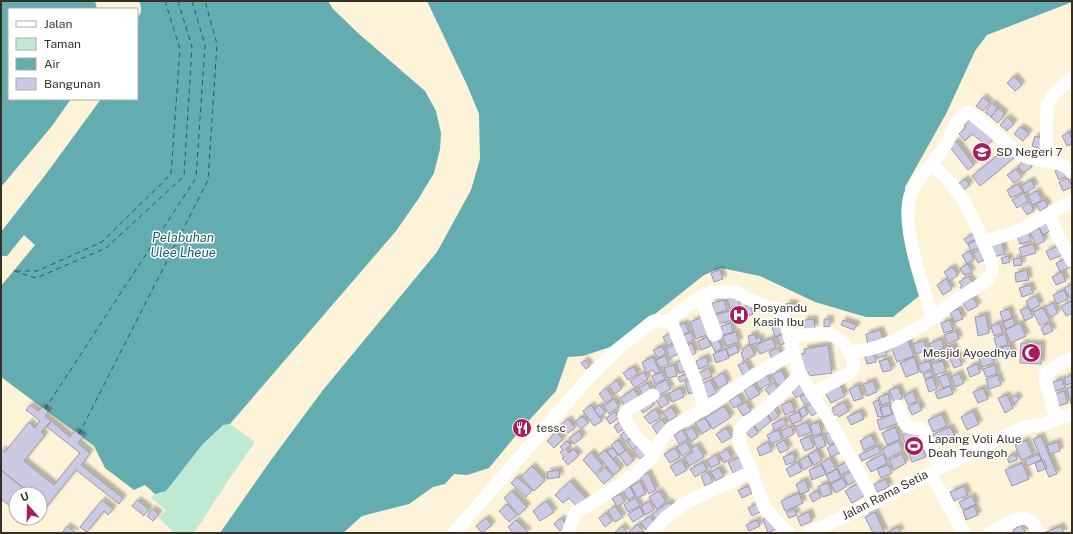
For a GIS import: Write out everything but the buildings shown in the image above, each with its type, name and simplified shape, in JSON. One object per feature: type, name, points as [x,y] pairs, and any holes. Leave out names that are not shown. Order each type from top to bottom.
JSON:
[{"type":"street","points":[[1046,160],[1047,105],[1057,91],[1072,78]]},
{"type":"street","points":[[933,319],[910,242],[908,213],[909,201],[918,181],[945,147],[959,119],[967,112],[1023,155],[1036,160],[1046,160],[1066,166],[1072,173]]},
{"type":"street","points":[[850,352],[883,345],[914,330],[933,319],[990,276],[992,271],[991,263],[971,212],[959,192],[932,164]]},
{"type":"street","points":[[983,242],[1025,228],[1072,201]]},
{"type":"street","points":[[1050,215],[1058,236],[1072,261]]},
{"type":"street","points":[[456,532],[592,374],[618,349],[647,325],[657,320],[663,322],[670,319],[700,297],[714,292],[735,292],[761,305],[780,309],[785,321],[799,371],[828,418],[875,502]]},
{"type":"street","points":[[670,319],[695,379],[705,408]]},
{"type":"street","points":[[789,337],[829,334],[846,345],[850,352],[854,366],[850,373],[812,394]]},
{"type":"street","points":[[568,533],[577,512],[631,477],[654,454],[659,442],[671,428],[705,408],[753,376],[793,353]]},
{"type":"street","points":[[1056,419],[1045,374],[1056,366],[1072,358]]},
{"type":"street","points":[[788,533],[764,507],[740,444],[739,434],[740,430],[745,424],[765,409],[801,374]]},
{"type":"street","points":[[653,395],[628,410],[624,415],[629,426],[654,454]]},
{"type":"street","points":[[898,406],[908,428],[920,429],[923,431],[935,470],[964,533]]},
{"type":"street","name":"Jalan Rama Setia","points":[[809,533],[875,502],[935,470],[1023,427],[1044,424],[1072,414]]},
{"type":"street","points":[[652,533],[665,518],[685,503],[751,472]]},
{"type":"street","points":[[990,533],[1016,520],[1024,518],[1032,522],[1038,533]]},
{"type":"green space","points":[[230,424],[255,442],[194,533],[174,533],[159,518],[166,510],[151,498],[155,494],[166,491],[202,445],[223,425]]},
{"type":"water","points":[[1,1],[95,1],[97,8],[8,8],[8,100],[70,100],[52,126],[1,187]]},
{"type":"water","name":"Pelabuhan Ulee Lheue","points":[[139,1],[328,1],[333,9],[358,33],[425,91],[436,111],[441,133],[440,149],[434,173],[396,231],[230,424],[223,425],[202,445],[166,491],[155,494],[145,485],[134,490],[105,468],[94,446],[1,377],[1,232],[100,100],[138,100],[138,18],[140,15],[141,6]]},
{"type":"water","points":[[427,1],[1072,2],[987,35],[975,51],[946,114],[905,187],[910,245],[924,292],[893,317],[866,317],[815,302],[760,276],[721,268],[704,275],[616,345],[583,356],[568,357],[556,391],[522,428],[489,468],[467,475],[454,474],[445,484],[433,487],[409,504],[362,516],[343,533],[220,533],[271,460],[323,390],[437,252],[471,190],[480,159],[479,114],[467,85]]},
{"type":"pier","points":[[24,235],[35,245],[1,286],[1,255],[7,256]]},
{"type":"ferry route","points":[[16,271],[37,271],[102,242],[171,174],[180,49],[165,1]]},
{"type":"ferry route","points":[[14,271],[36,278],[106,248],[184,176],[192,47],[178,1]]},
{"type":"ferry route","points":[[45,409],[196,178],[205,45],[192,1]]},
{"type":"ferry route","points":[[79,434],[208,180],[217,44],[205,1]]},
{"type":"place","name":"SD Negeri 7","points":[[982,152]]},
{"type":"place","name":"Posyandu Kasih Ibu","points":[[739,315]]},
{"type":"place","name":"Mesjid Ayoedhya","points":[[1031,353]]},
{"type":"place","name":"tessc","points":[[522,428]]},
{"type":"place","name":"Lapang Voli Alue Deah Teungoh","points":[[914,446]]}]
